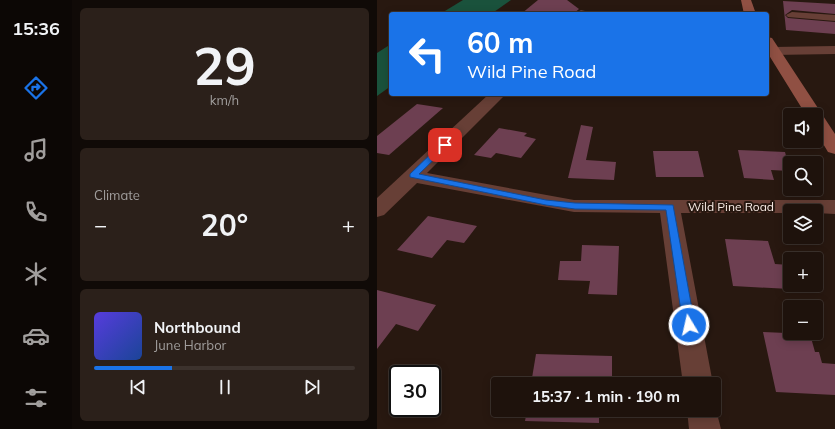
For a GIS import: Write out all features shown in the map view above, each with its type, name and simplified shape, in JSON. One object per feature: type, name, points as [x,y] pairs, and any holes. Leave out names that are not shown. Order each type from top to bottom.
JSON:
[{"type":"street","points":[[746,0],[749,12]]},
{"type":"street","points":[[792,15],[835,18]]},
{"type":"street","points":[[773,50],[835,50]]},
{"type":"street","points":[[773,50],[835,58]]},
{"type":"street","points":[[773,50],[810,108]]},
{"type":"street","points":[[377,210],[495,96]]},
{"type":"street","points":[[823,129],[835,148]]},
{"type":"street","name":"Wild Pine Road","points":[[413,176],[546,202],[575,206],[835,206]]},
{"type":"street","points":[[670,207],[697,377]]},
{"type":"street","points":[[703,417],[705,429]]},
{"type":"green space","points":[[463,0],[511,0],[494,12],[443,12]]},
{"type":"green space","points":[[389,45],[389,87],[377,96],[377,53]]},
{"type":"building","points":[[538,0],[567,0],[579,9],[575,12],[523,12]]},
{"type":"building","points":[[783,1],[835,4],[835,14],[792,10],[785,15],[788,18],[835,22],[835,34],[786,30]]},
{"type":"building","points":[[417,104],[443,108],[389,155],[377,153],[377,136]]},
{"type":"building","points":[[581,125],[593,127],[586,160],[616,162],[614,180],[568,178]]},
{"type":"building","points":[[499,128],[527,133],[524,136],[536,139],[521,158],[496,153],[491,158],[474,155]]},
{"type":"building","points":[[738,150],[785,152],[786,156],[783,156],[783,171],[771,170],[774,180],[744,178]]},
{"type":"building","points":[[653,151],[698,151],[704,177],[656,177]]},
{"type":"building","points":[[428,216],[477,226],[464,243],[447,240],[432,258],[397,250]]},
{"type":"building","points":[[725,239],[768,241],[775,264],[783,265],[783,289],[733,286]]},
{"type":"building","points":[[582,245],[619,246],[617,295],[588,294],[590,281],[558,280],[560,261],[581,261]]},
{"type":"building","points":[[377,290],[436,305],[418,331],[396,324],[377,349]]},
{"type":"building","points":[[763,332],[783,333],[783,340],[812,340],[815,352],[819,352],[822,363],[835,364],[835,395],[776,392]]},
{"type":"building","points":[[536,354],[612,356],[612,377],[532,377]]},
{"type":"building","points":[[526,417],[599,417],[599,423],[525,421]]},
{"type":"route","points":[[445,145],[413,176],[546,202],[575,206],[670,207],[689,325]]}]
